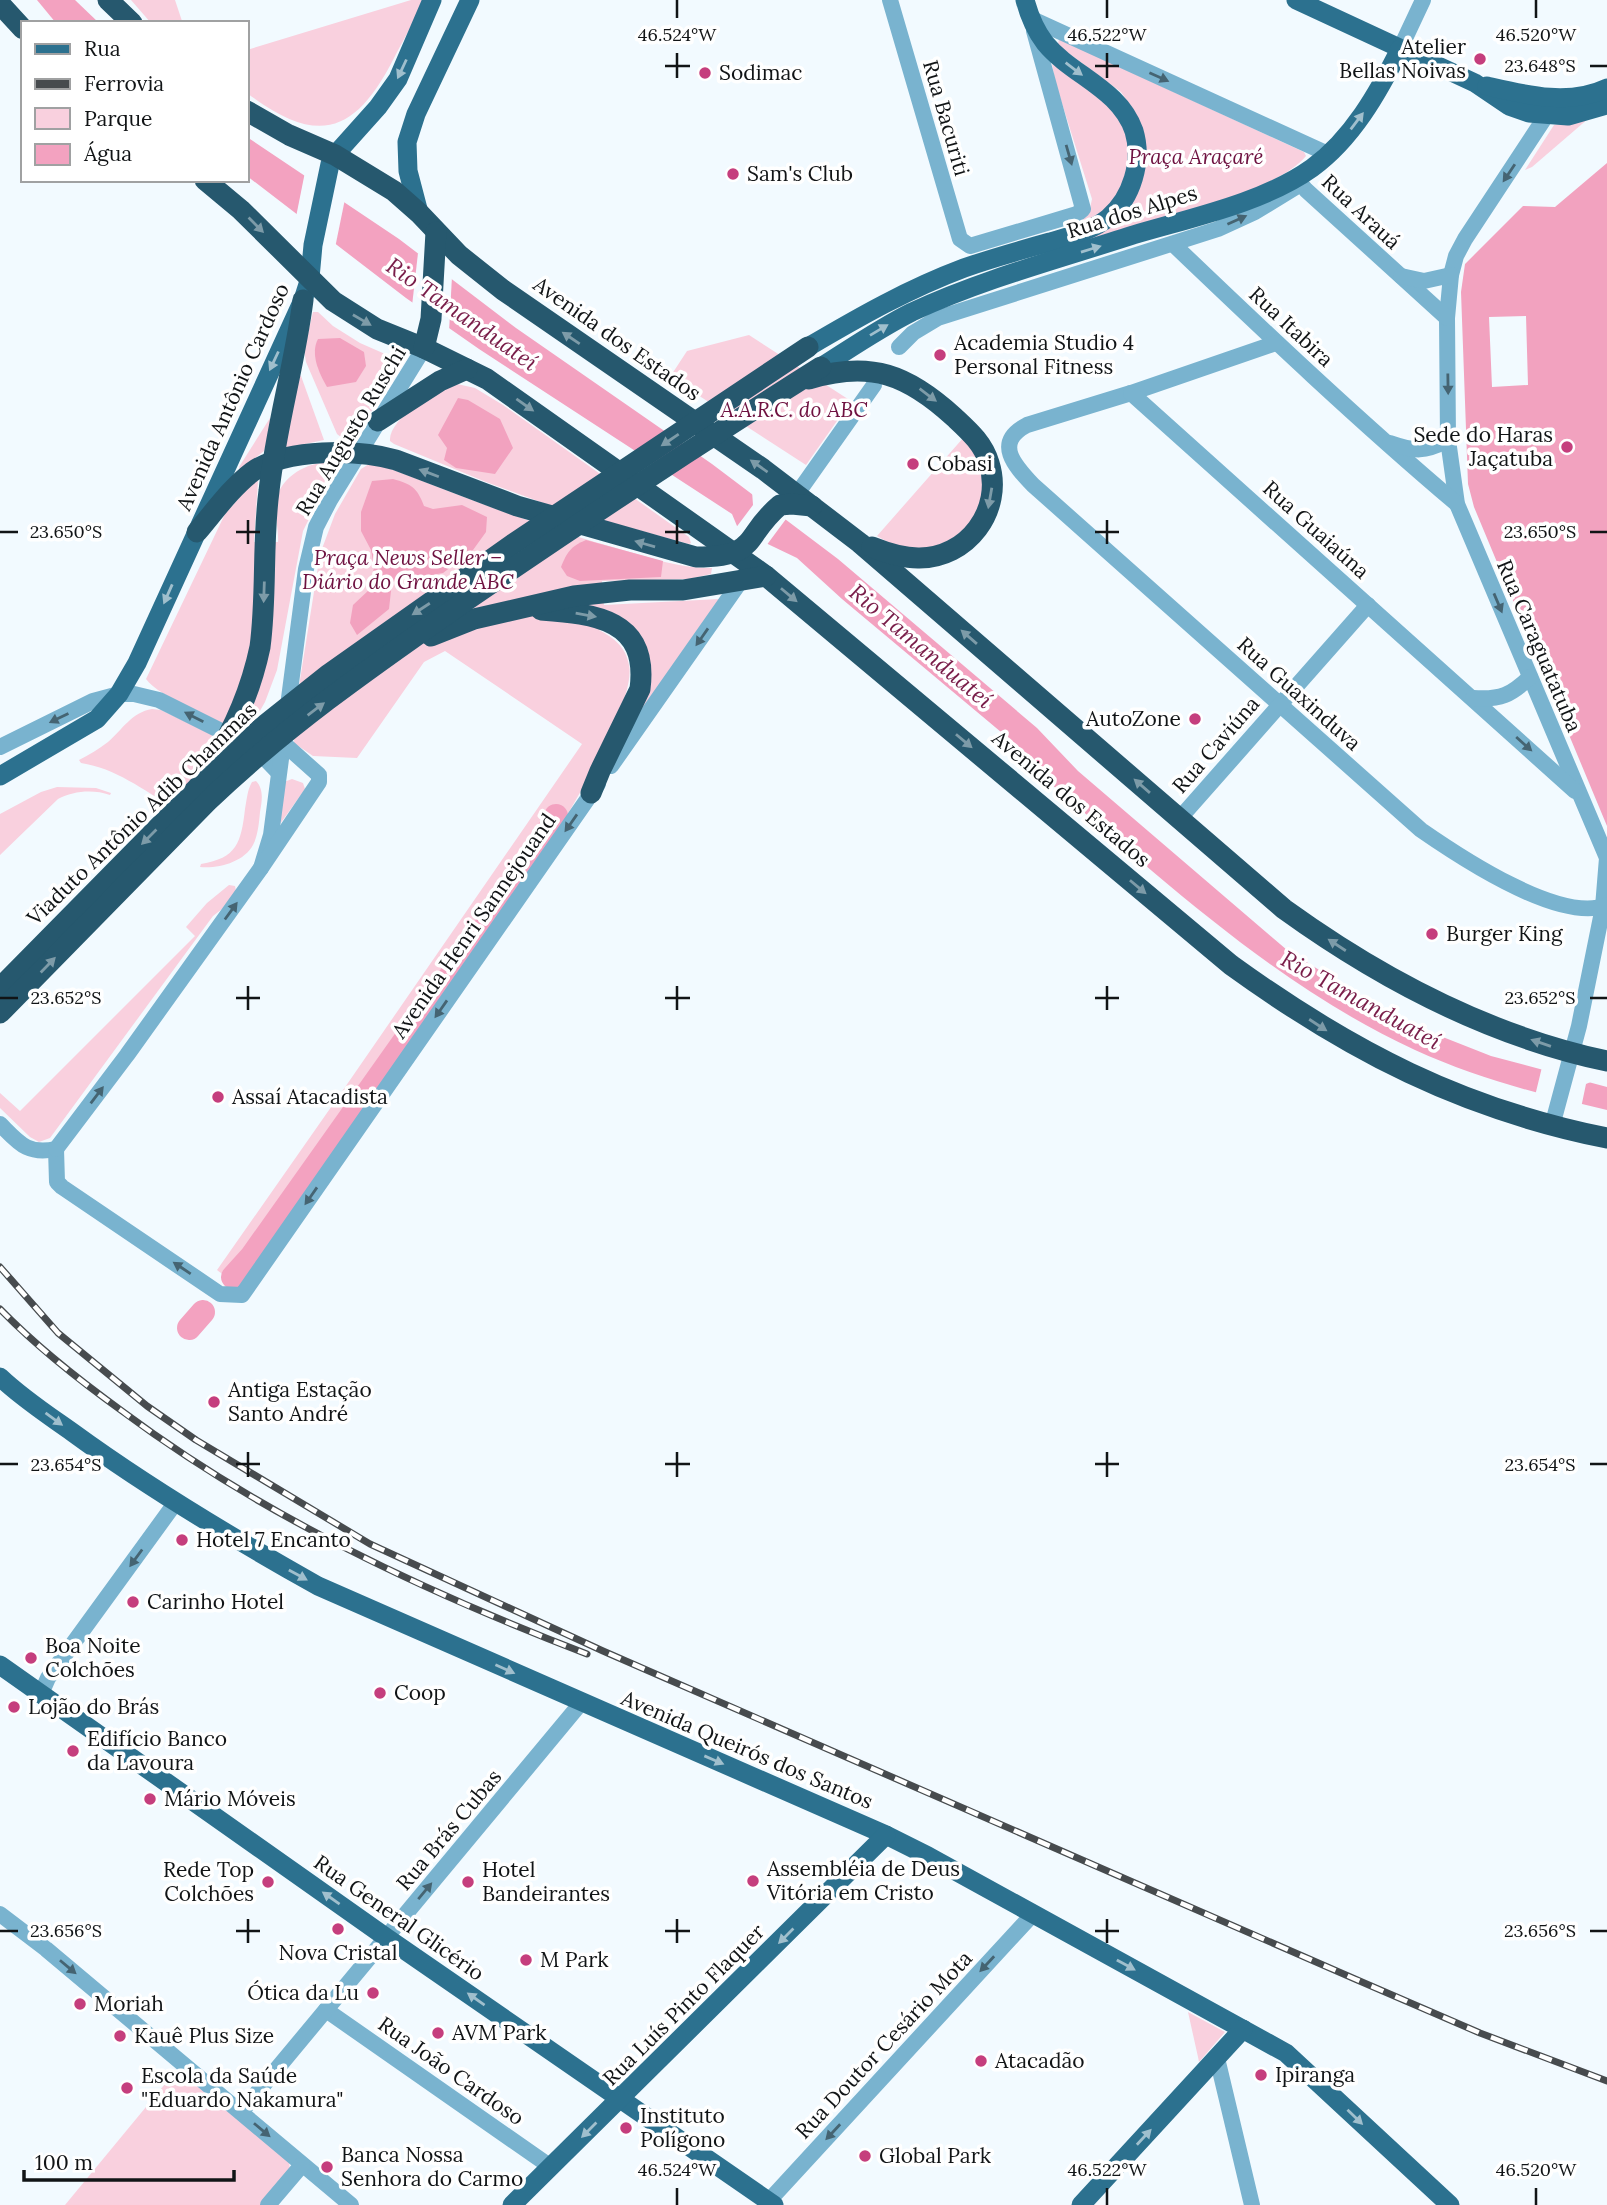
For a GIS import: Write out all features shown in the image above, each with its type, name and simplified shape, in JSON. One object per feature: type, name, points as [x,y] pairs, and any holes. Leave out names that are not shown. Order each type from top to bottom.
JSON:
[{"type":"highway","points":[[108,0],[130,21]]},
{"type":"highway","points":[[0,4],[21,27]]},
{"type":"highway","name":"Avenida dos Estados","points":[[248,112],[289,135],[335,155],[394,191],[459,255],[534,313],[806,500],[860,543],[1284,909],[1371,967],[1447,1007],[1570,1061],[1607,1061]]},
{"type":"highway","name":"Avenida dos Estados","points":[[207,182],[233,203],[333,301],[377,328],[467,369],[512,395],[749,564],[1231,965],[1278,999],[1327,1031],[1424,1082],[1474,1101],[1554,1117],[1607,1139]]},
{"type":"highway","points":[[424,348],[430,319],[436,232]]},
{"type":"highway","points":[[197,788],[230,732],[246,697],[255,668],[262,626],[266,524],[272,463],[296,350],[303,300]]},
{"type":"highway","name":"Viaduto Antônio Adib Chammas","points":[[0,988],[197,788],[260,729],[329,674],[524,537],[808,347]]},
{"type":"highway","name":"Viaduto Antônio Adib Chammas","points":[[0,1013],[238,772],[293,727],[397,649],[535,554],[821,367]]},
{"type":"highway","points":[[378,421],[440,381],[467,369]]},
{"type":"highway","points":[[794,384],[842,371],[863,371],[903,379],[932,396],[974,435],[983,447],[993,477],[989,508],[974,534],[948,552],[918,558],[888,553],[860,543]]},
{"type":"highway","points":[[197,532],[251,473],[272,463],[318,453],[358,453],[396,460],[517,506],[685,556],[749,564]]},
{"type":"highway","points":[[397,649],[474,619],[574,596],[604,592],[683,590],[749,564],[776,508],[806,500]]},
{"type":"highway","points":[[518,608],[584,613],[599,617],[622,629],[635,643],[642,676],[640,689],[591,793]]},
{"type":"main road","points":[[1296,0],[1475,83],[1509,106],[1529,113],[1546,116],[1556,107],[1605,94]]},
{"type":"main road","name":"Avenida Antônio Cardoso","points":[[7,772],[87,726],[108,708],[137,663],[303,300],[310,278],[313,245],[326,179],[335,155],[398,79],[431,3]]},
{"type":"main road","points":[[419,213],[408,171],[407,142],[416,114],[464,5]]},
{"type":"main road","points":[[808,347],[870,310],[912,290],[984,261],[1082,232],[1106,220],[1117,210],[1133,180],[1138,149],[1133,131],[1117,102],[1044,42],[1028,9]]},
{"type":"main road","name":"Rua dos Alpes","points":[[821,367],[881,328],[970,288],[1216,210],[1298,181],[1328,154],[1363,113],[1400,49]]},
{"type":"main road","points":[[1475,83],[1544,97],[1605,94]]},
{"type":"main road","name":"Avenida Queirós dos Santos","points":[[0,1377],[86,1443],[176,1502],[318,1586],[886,1835],[1243,2029],[1295,2059],[1450,2205]]},
{"type":"main road","name":"Rua General Glicério","points":[[0,1665],[769,2204]]},
{"type":"main road","name":"Rua Luís Pinto Flaquer","points":[[512,2205],[886,1835]]},
{"type":"main road","points":[[1081,2205],[1243,2029]]},
{"type":"street","name":"Rua Bacuriti","points":[[890,0],[960,239],[966,244],[974,245],[1077,214],[1083,209],[1028,9]]},
{"type":"street","name":"Rua dos Alpes","points":[[1400,49],[1423,0]]},
{"type":"street","points":[[1028,9],[1328,154]]},
{"type":"street","name":"Rua Caraguatatuba","points":[[1546,116],[1456,257],[1451,275],[1447,318],[1448,440],[1457,504],[1607,858],[1605,906],[1579,1026],[1554,1117]]},
{"type":"street","name":"Rua dos Alpes","points":[[898,347],[924,326],[948,314],[1173,244],[1238,220],[1298,181]]},
{"type":"street","name":"Rua Arauá","points":[[1298,181],[1447,318]]},
{"type":"street","name":"Rua Itabira","points":[[1173,244],[1381,440],[1457,504]]},
{"type":"street","name":"Rua Arauá","points":[[1399,275],[1424,281],[1451,275]]},
{"type":"street","points":[[1131,393],[1276,343]]},
{"type":"street","name":"Rua Augusto Ruschi","points":[[261,868],[271,835],[292,666],[313,537],[330,500],[424,348]]},
{"type":"street","points":[[806,500],[874,385]]},
{"type":"street","name":"Rua Guaxinduva","points":[[1131,393],[1027,425],[1014,433],[1010,442],[1014,464],[1033,485],[1393,807],[1454,853],[1515,886],[1556,904],[1577,909],[1605,906]]},
{"type":"street","name":"Rua Guaiaúna","points":[[1131,393],[1581,797]]},
{"type":"street","name":"Rua Itabira","points":[[1381,440],[1408,450],[1421,451],[1448,440]]},
{"type":"street","name":"Avenida Henri Sannejouand","points":[[56,1149],[57,1182],[62,1187],[220,1294],[242,1295],[749,564]]},
{"type":"street","name":"Rua Caviúna","points":[[1180,818],[1368,605]]},
{"type":"street","points":[[255,748],[275,713],[292,666]]},
{"type":"street","points":[[1473,698],[1502,697],[1516,690],[1530,677]]},
{"type":"street","points":[[0,747],[93,701],[119,694],[146,695],[255,748],[278,772],[315,772]]},
{"type":"street","points":[[282,742],[315,772]]},
{"type":"street","name":"Rua Augusto Ruschi","points":[[56,1149],[261,868],[319,782],[319,775],[315,772]]},
{"type":"street","points":[[0,1124],[28,1149],[56,1149]]},
{"type":"street","points":[[41,1694],[48,1678],[176,1502]]},
{"type":"street","name":"Rua Brás Cubas","points":[[241,2112],[581,1703]]},
{"type":"street","points":[[0,1914],[46,1949],[351,2205]]},
{"type":"street","name":"Rua Doutor Cesário Mota","points":[[769,2204],[1033,1914]]},
{"type":"street","name":"Rua João Cardoso","points":[[326,2010],[551,2167]]},
{"type":"street","points":[[1217,2058],[1252,2205]]},
{"type":"street","points":[[268,2205],[302,2165]]},
{"type":"green space","points":[[131,0],[175,0],[182,21],[149,21]]},
{"type":"green space","points":[[411,0],[423,0],[379,84],[349,117],[332,124],[314,126],[294,121],[248,94],[248,50]]},
{"type":"green space","name":"Praça Araçaré","points":[[1059,39],[1304,152],[1306,156],[1290,170],[1237,196],[1088,241],[1125,213],[1136,114],[1121,92],[1063,49],[1058,44]]},
{"type":"green space","name":"Praça Araçaré","points":[[1052,64],[1107,103],[1121,123],[1126,137],[1128,166],[1118,195],[1097,216],[1077,225],[1076,223],[1089,213],[1092,199]]},
{"type":"green space","points":[[1589,118],[1532,167],[1525,170],[1554,125]]},
{"type":"green space","points":[[1607,163],[1607,826],[1474,507],[1468,484],[1461,292],[1465,264],[1523,206],[1555,207]],"holes":[[[1526,316],[1528,385],[1492,387],[1489,317]]]},
{"type":"green space","points":[[313,312],[318,312],[333,326],[360,343],[401,361],[358,434],[350,438],[337,434],[306,362],[304,350]]},
{"type":"green space","name":"A.A.R.C. do ABC","points":[[749,335],[851,401],[806,465],[670,377],[687,351]]},
{"type":"green space","points":[[340,338],[364,352],[366,366],[356,382],[327,387],[317,363],[316,345],[318,339]]},
{"type":"green space","points":[[299,375],[324,440],[286,448],[284,443]]},
{"type":"green space","name":"Praça News Seller – Diário do Grande ABC","points":[[457,384],[475,388],[503,405],[689,537],[691,543],[554,507],[486,482],[390,441],[391,432],[397,423],[415,406]]},
{"type":"green space","points":[[458,398],[468,400],[500,419],[513,448],[495,474],[456,468],[444,460],[447,448],[438,435]]},
{"type":"green space","points":[[270,418],[272,420],[264,451],[240,470],[239,467]]},
{"type":"green space","points":[[964,437],[978,461],[982,477],[979,504],[966,527],[945,542],[918,549],[902,547],[877,536]]},
{"type":"green space","name":"Praça News Seller – Diário do Grande ABC","points":[[332,463],[334,469],[303,531],[277,670],[265,702],[249,730],[240,733],[176,701],[153,686],[146,679],[225,514],[255,480],[258,481],[254,542],[278,542],[276,508],[280,489],[292,476],[307,467]]},
{"type":"green space","name":"Praça News Seller – Diário do Grande ABC","points":[[369,464],[383,466],[562,532],[667,562],[712,568],[711,574],[689,579],[602,581],[604,605],[719,599],[630,726],[646,694],[621,617],[604,609],[599,630],[614,640],[625,653],[629,665],[629,681],[603,750],[577,797],[557,833],[244,1277],[233,1279],[217,1270],[582,744],[445,651],[424,662],[357,758],[313,756],[294,743],[296,705],[320,554],[335,514],[361,469]]},
{"type":"green space","points":[[393,479],[413,487],[424,506],[433,509],[462,505],[487,517],[486,532],[473,550],[443,573],[392,582],[389,609],[357,635],[350,623],[353,605],[370,589],[374,567],[371,550],[361,531],[361,512],[372,481]]},
{"type":"green space","points":[[586,540],[663,561],[661,577],[580,581],[567,576],[561,567],[565,557],[573,547]]},
{"type":"green space","points":[[152,709],[161,710],[241,748],[173,808],[117,775],[79,760],[108,742],[133,718]]},
{"type":"green space","points":[[292,779],[303,783],[305,789],[280,824],[284,782]]},
{"type":"green space","points":[[256,781],[262,799],[253,845],[243,856],[230,863],[200,867],[201,864],[223,858],[235,847],[242,831],[249,789],[252,782]]},
{"type":"green space","points":[[57,787],[96,788],[111,793],[83,792],[58,799],[0,855],[0,814],[41,792]]},
{"type":"green space","points":[[229,885],[235,886],[236,891],[213,916],[50,1138],[39,1142],[30,1137],[0,1108],[0,1093],[20,1111],[195,936],[186,927],[207,903]]},
{"type":"green space","points":[[1188,2012],[1225,2032],[1199,2062],[1198,2057]]},
{"type":"green space","points":[[179,2067],[289,2161],[290,2171],[261,2205],[65,2205]]},
{"type":"water","points":[[37,0],[75,0],[97,21],[54,21]]},
{"type":"water","name":"Rio Tamanduateí","points":[[248,138],[399,239],[516,328],[712,464],[838,559],[1037,728],[1078,771],[1287,950],[1358,994],[1425,1030],[1491,1056],[1607,1087],[1607,1110],[1510,1085],[1462,1069],[1415,1050],[1312,993],[1217,924],[1126,849],[1037,772],[1020,748],[797,558],[743,532],[732,514],[479,349],[406,298],[248,177]]},
{"type":"pier","points":[[305,172],[345,199],[335,248],[296,217]]},
{"type":"pier","points":[[418,253],[452,276],[449,332],[412,306]]},
{"type":"pier","points":[[752,491],[792,519],[786,519],[766,546],[741,535],[735,529],[753,505]]},
{"type":"pier","points":[[1542,1067],[1593,1081],[1586,1084],[1581,1108],[1535,1096]]},
{"type":"waterway","points":[[233,1277],[252,1256],[535,857],[556,816]]},
{"type":"waterway","points":[[189,1328],[203,1312]]},
{"type":"railway","points":[[0,1267],[58,1333],[147,1406],[196,1440],[370,1544],[603,1651],[1355,1979],[1480,2033],[1607,2081]]},
{"type":"railway","points":[[0,1309],[44,1350],[90,1387],[176,1449],[231,1484],[288,1517],[405,1577],[587,1654]]},
{"type":"place","name":"Atelier Bellas Noivas","points":[[1480,59]]},
{"type":"place","name":"Sodimac","points":[[705,73]]},
{"type":"place","name":"Sam's Club","points":[[733,174]]},
{"type":"place","name":"Academia Studio 4 Personal Fitness","points":[[940,355]]},
{"type":"place","name":"Sede do Haras Jaçatuba","points":[[1567,447]]},
{"type":"place","name":"Cobasi","points":[[913,464]]},
{"type":"place","name":"AutoZone","points":[[1195,719]]},
{"type":"place","name":"Burger King","points":[[1432,934]]},
{"type":"place","name":"Assaí Atacadista","points":[[218,1097]]},
{"type":"place","name":"Antiga Estação Santo André","points":[[214,1402]]},
{"type":"place","name":"Hotel 7 Encanto","points":[[182,1540]]},
{"type":"place","name":"Carinho Hotel","points":[[133,1602]]},
{"type":"place","name":"Boa Noite Colchões","points":[[31,1658]]},
{"type":"place","name":"Coop","points":[[380,1693]]},
{"type":"place","name":"Lojão do Brás","points":[[14,1707]]},
{"type":"place","name":"Edifício Banco da Lavoura","points":[[73,1751]]},
{"type":"place","name":"Mário Móveis","points":[[150,1799]]},
{"type":"place","name":"Assembléia de Deus Vitória em Cristo","points":[[753,1881]]},
{"type":"place","name":"Rede Top Colchões","points":[[268,1882]]},
{"type":"place","name":"Hotel Bandeirantes","points":[[468,1882]]},
{"type":"place","name":"Nova Cristal","points":[[338,1929]]},
{"type":"place","name":"M Park","points":[[526,1960]]},
{"type":"place","name":"Ótica da Lu","points":[[373,1993]]},
{"type":"place","name":"Moriah","points":[[80,2004]]},
{"type":"place","name":"AVM Park","points":[[438,2033]]},
{"type":"place","name":"Kauê Plus Size","points":[[120,2036]]},
{"type":"place","name":"Atacadão","points":[[981,2061]]},
{"type":"place","name":"Ipiranga","points":[[1261,2075]]},
{"type":"place","name":"Escola da Saúde \"Eduardo Nakamura\"","points":[[127,2088]]},
{"type":"place","name":"Instituto Polígono","points":[[626,2128]]},
{"type":"place","name":"Global Park","points":[[865,2156]]},
{"type":"place","name":"Banca Nossa Senhora do Carmo","points":[[327,2167]]}]
